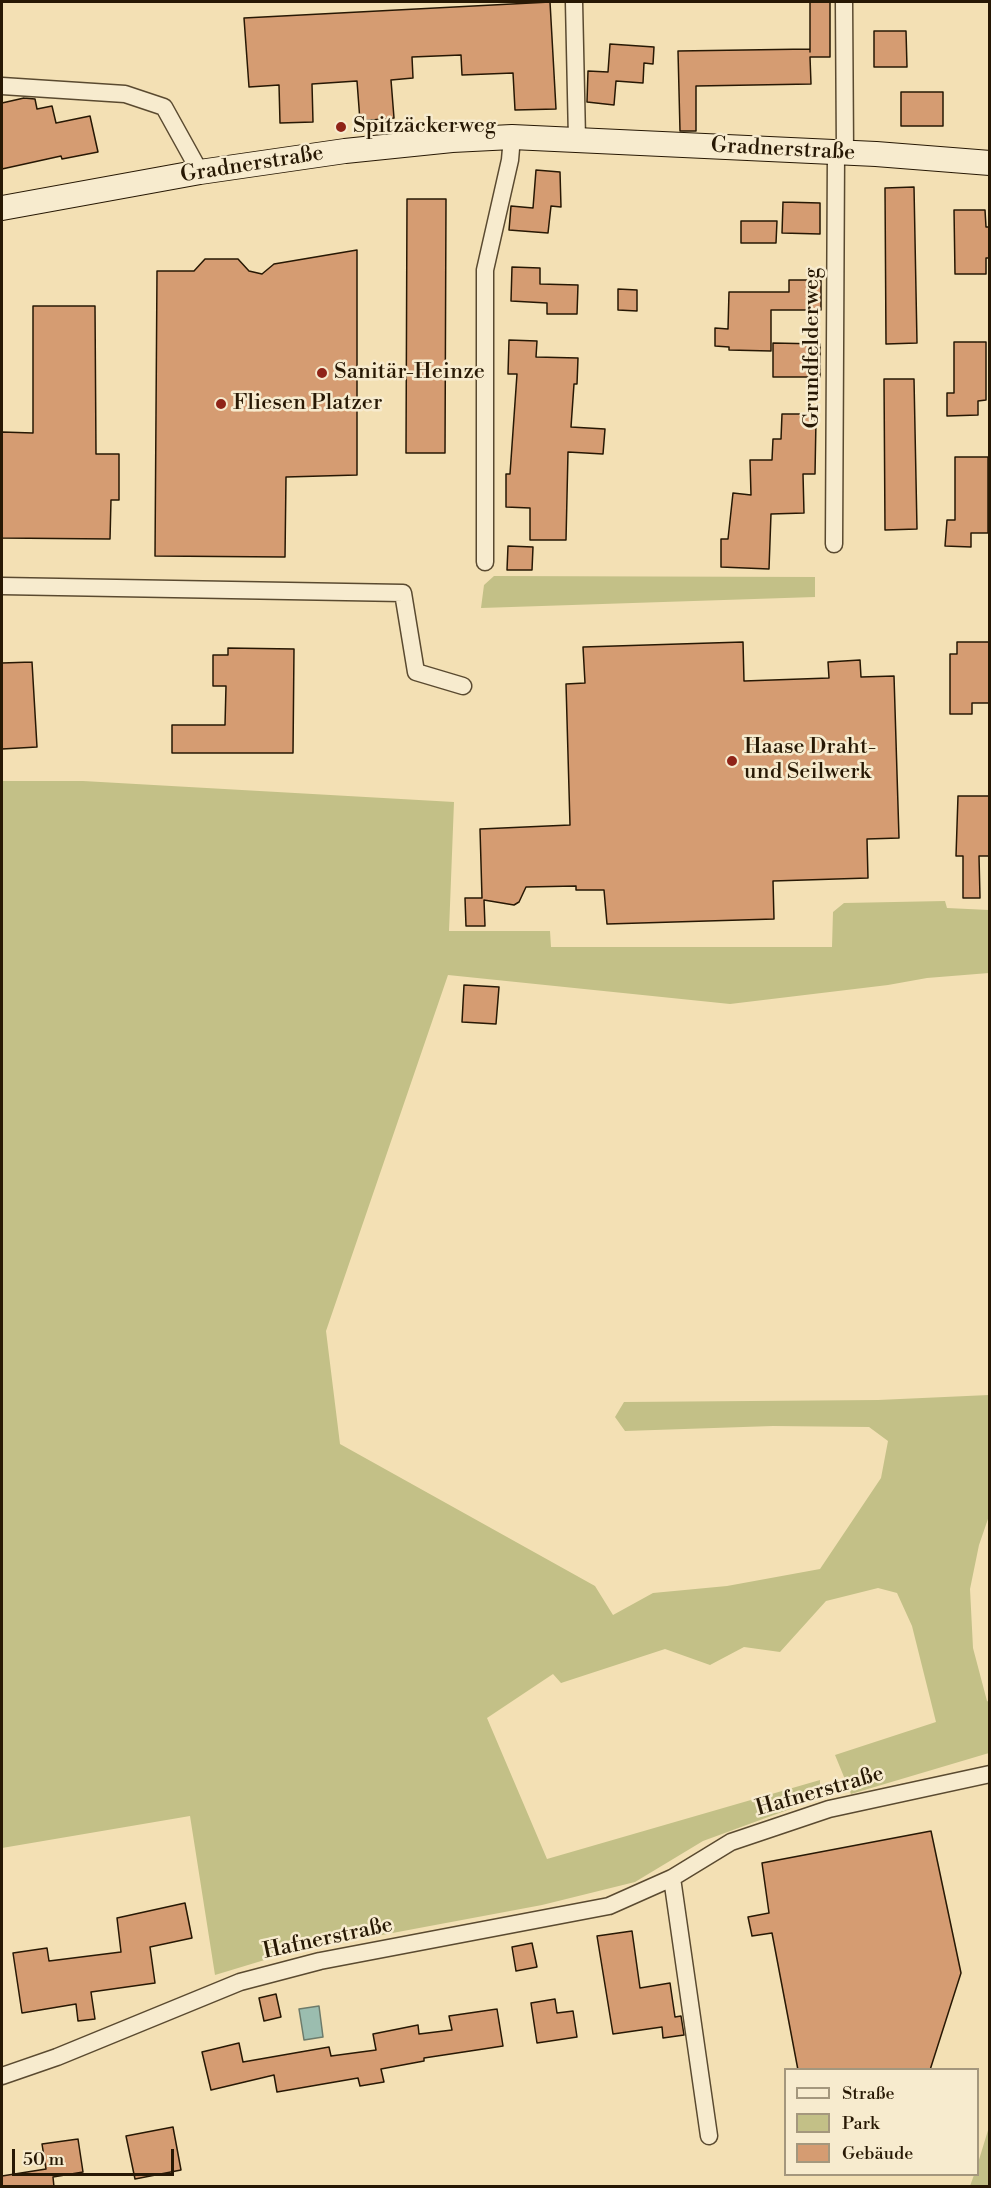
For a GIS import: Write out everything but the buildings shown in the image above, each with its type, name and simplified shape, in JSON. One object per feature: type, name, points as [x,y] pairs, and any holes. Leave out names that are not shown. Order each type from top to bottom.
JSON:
[{"type":"main road","name":"Gradnerstraße","points":[[2,208],[200,172],[381,146],[512,137],[841,153],[990,163]]},
{"type":"street","points":[[574,2],[577,139]]},
{"type":"street","name":"Grundfelderweg","points":[[834,544],[844,2]]},
{"type":"street","points":[[2,86],[125,94],[164,107],[200,172]]},
{"type":"street","points":[[485,561],[484,270],[510,160],[512,137]]},
{"type":"street","points":[[2,586],[403,593],[416,672],[463,686]]},
{"type":"street","name":"Hafnerstraße","points":[[2,2076],[57,2057],[240,1982],[320,1960],[609,1906],[672,1878],[731,1842],[829,1809],[990,1774]]},
{"type":"street","points":[[672,1878],[709,2136]]},
{"type":"green space","points":[[494,576],[815,577],[815,597],[481,608],[484,585]]},
{"type":"green space","points":[[2,781],[83,781],[454,802],[449,931],[550,931],[551,947],[832,947],[833,912],[844,903],[945,901],[947,908],[989,910],[989,973],[927,978],[888,985],[730,1004],[448,975],[326,1331],[340,1444],[595,1586],[613,1615],[653,1593],[727,1586],[820,1569],[881,1478],[888,1441],[869,1427],[773,1426],[625,1431],[615,1417],[624,1402],[878,1400],[989,1395],[989,1516],[979,1545],[970,1589],[973,1648],[989,1702],[989,1753],[851,1794],[835,1755],[936,1722],[912,1626],[897,1593],[878,1588],[826,1601],[780,1652],[744,1647],[710,1665],[665,1649],[561,1683],[553,1674],[487,1718],[547,1859],[820,1780],[820,1798],[703,1841],[635,1882],[542,1905],[291,1952],[215,1975],[190,1816],[2,1848]]},
{"type":"green space","points":[[989,2127],[989,2186],[970,2186],[974,2176],[979,2176],[979,2160]]},
{"type":"shaded area","points":[[319,2006],[323,2037],[304,2040],[299,2009]]},
{"type":"place","name":"Spitzäckerweg","points":[[341,127]]},
{"type":"place","name":"Sanitär-Heinze","points":[[322,373]]},
{"type":"place","name":"Fliesen Platzer","points":[[221,404]]},
{"type":"place","name":"Haase Draht- und Seilwerk","points":[[732,761]]}]
